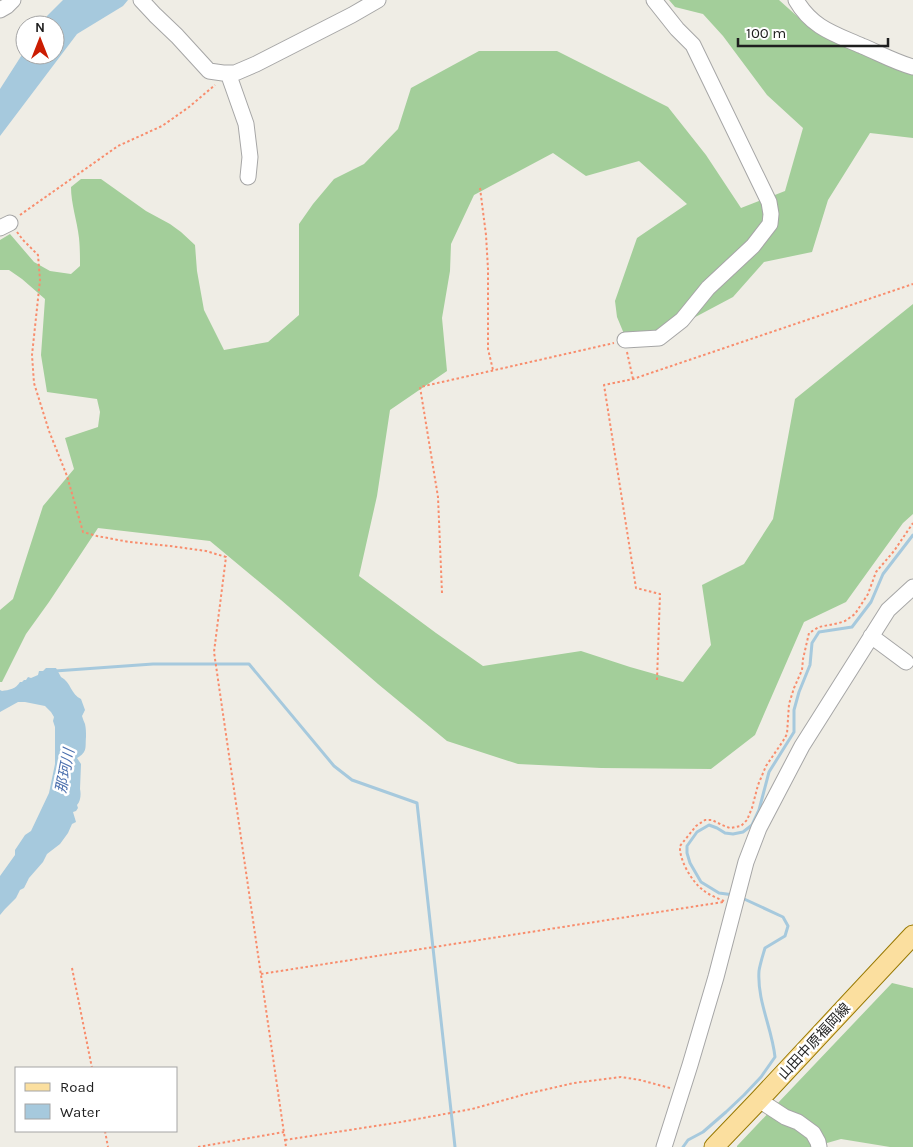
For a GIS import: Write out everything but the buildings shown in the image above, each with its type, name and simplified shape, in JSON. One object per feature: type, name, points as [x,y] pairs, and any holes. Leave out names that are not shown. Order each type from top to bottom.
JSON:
[{"type":"main road","name":"山田中原福岡線","points":[[714,1147],[913,934]]},
{"type":"street","points":[[0,10],[13,0]]},
{"type":"street","points":[[141,0],[209,71],[235,74],[378,0]]},
{"type":"street","points":[[625,340],[659,338],[682,320],[708,288],[753,246],[770,224],[769,202],[693,45],[677,29],[654,0]]},
{"type":"street","points":[[796,0],[815,23],[828,32],[891,60],[913,67]]},
{"type":"street","points":[[225,73],[246,124],[250,157],[248,177]]},
{"type":"street","points":[[664,1147],[716,977],[746,862],[759,828],[802,746],[888,610],[913,587]]},
{"type":"street","points":[[872,636],[906,662]]},
{"type":"street","points":[[759,1100],[785,1117],[798,1122],[813,1133],[819,1147]]},
{"type":"path","points":[[225,73],[213,88],[162,126],[118,146],[5,225],[38,255],[40,280],[32,355],[34,383],[49,431],[67,476],[83,532],[129,542],[206,551],[226,557],[214,652],[286,1147]]},
{"type":"path","points":[[480,188],[488,269],[488,348],[493,370]]},
{"type":"path","points":[[657,680],[660,594],[636,588],[604,385],[632,379],[913,284]]},
{"type":"path","points":[[442,593],[438,497],[420,386],[625,340],[632,379]]},
{"type":"path","points":[[261,974],[725,902],[697,885],[682,860],[680,846],[696,826],[705,820],[712,820],[730,828],[741,826],[747,820],[766,766],[787,734],[789,704],[802,670],[809,633],[820,627],[839,624],[855,614],[868,594],[876,572],[894,551],[913,523]]},
{"type":"path","points":[[72,968],[92,1067]]},
{"type":"path","points":[[285,1140],[472,1109],[574,1083],[620,1077],[682,1091]]},
{"type":"path","points":[[105,1132],[108,1147]]},
{"type":"path","points":[[198,1147],[284,1132]]},
{"type":"green space","points":[[669,0],[779,0],[798,17],[858,42],[913,71],[913,138],[870,133],[828,200],[812,252],[764,262],[733,297],[669,331],[627,341],[617,317],[615,301],[637,238],[687,204],[639,161],[586,176],[553,153],[474,195],[451,244],[450,271],[442,318],[447,371],[390,410],[377,496],[359,576],[483,666],[581,651],[683,682],[711,645],[702,585],[744,564],[773,519],[795,399],[913,304],[913,514],[903,523],[846,602],[804,622],[755,735],[711,769],[601,768],[518,764],[447,741],[210,541],[98,528],[26,634],[2,682],[0,682],[0,610],[13,599],[43,506],[74,469],[65,438],[98,427],[100,412],[97,399],[47,392],[41,355],[45,299],[9,270],[0,270],[0,240],[10,234],[34,262],[50,271],[71,274],[80,266],[80,248],[71,187],[81,179],[101,179],[146,211],[170,224],[195,245],[197,271],[204,310],[224,350],[268,342],[299,315],[299,224],[313,204],[334,179],[364,164],[398,129],[411,88],[479,51],[557,51],[668,107],[706,155],[741,208],[785,191],[803,128],[767,95],[723,36],[703,14],[675,7]]},
{"type":"green space","points":[[892,983],[913,988],[913,1147],[890,1147],[841,1139],[813,1147],[737,1147],[737,1146]]},
{"type":"water","points":[[63,0],[128,0],[123,6],[77,34],[65,50],[65,15],[48,15]]},
{"type":"water","points":[[15,65],[54,65],[0,136],[0,89]]},
{"type":"water","name":"那珂川","points":[[46,668],[56,668],[75,695],[81,699],[85,710],[82,716],[86,729],[85,749],[83,754],[77,758],[81,764],[81,795],[77,805],[78,808],[73,812],[76,822],[72,824],[60,844],[47,854],[24,888],[20,890],[16,898],[0,915],[0,876],[15,855],[15,850],[25,835],[31,831],[49,793],[55,764],[55,727],[54,717],[45,706],[18,702],[0,712],[0,690],[12,689],[28,677],[31,678],[38,675],[39,671],[43,671]]},
{"type":"waterway","points":[[734,895],[719,893],[701,882],[690,863],[687,846],[697,832],[709,825],[725,833],[733,834],[743,832],[752,825],[759,810],[769,772],[794,732],[794,710],[810,665],[812,643],[819,632],[852,627],[871,602],[883,574],[913,535]]},
{"type":"waterway","points":[[55,671],[153,664],[249,664],[334,766],[352,780],[417,803],[455,1147]]},
{"type":"waterway","points":[[683,1147],[688,1140],[703,1132],[744,1095],[761,1077],[775,1057],[762,1004],[759,971],[765,948],[785,936],[788,926],[783,917],[742,898]]}]
